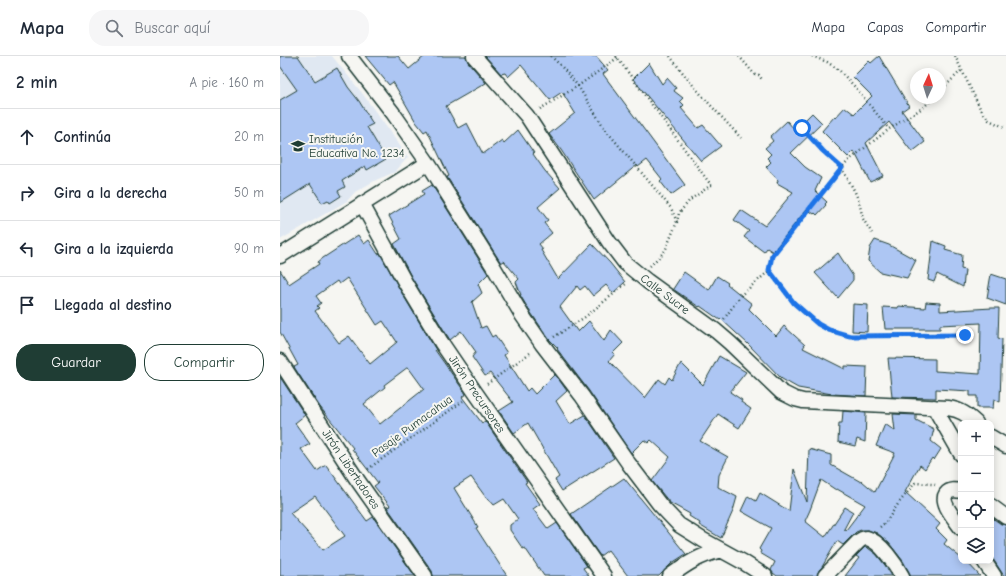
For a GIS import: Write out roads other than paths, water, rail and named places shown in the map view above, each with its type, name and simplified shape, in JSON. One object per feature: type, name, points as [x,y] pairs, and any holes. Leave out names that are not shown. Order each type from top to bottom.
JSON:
[{"type":"street","points":[[349,56],[393,113],[428,163],[513,300],[545,348],[582,396],[629,464],[671,518],[679,525],[703,540],[765,576]]},
{"type":"street","name":"Calle Sucre","points":[[474,56],[527,116],[609,242],[625,263],[647,281],[716,331],[781,392],[803,401],[948,408],[959,410],[973,420]]},
{"type":"street","points":[[280,256],[428,163]]},
{"type":"street","name":"Jirón Precursores","points":[[362,204],[406,284],[441,342],[604,576]]},
{"type":"street","name":"Jirón Libertadores","points":[[280,361],[356,478],[424,576]]},
{"type":"street","points":[[934,407],[958,449]]},
{"type":"street","points":[[994,438],[1006,446]]},
{"type":"street","points":[[958,490],[950,491],[945,496],[945,503],[958,523]]},
{"type":"street","points":[[994,508],[1006,516]]},
{"type":"street","points":[[825,576],[860,540],[865,538],[876,544],[889,556],[902,576]]},
{"type":"street","points":[[670,576],[684,565],[695,559],[721,550]]},
{"type":"street","points":[[986,564],[994,576]]},
{"type":"place","name":"Institución Educativa No. 1234","points":[[298,146]]}]
